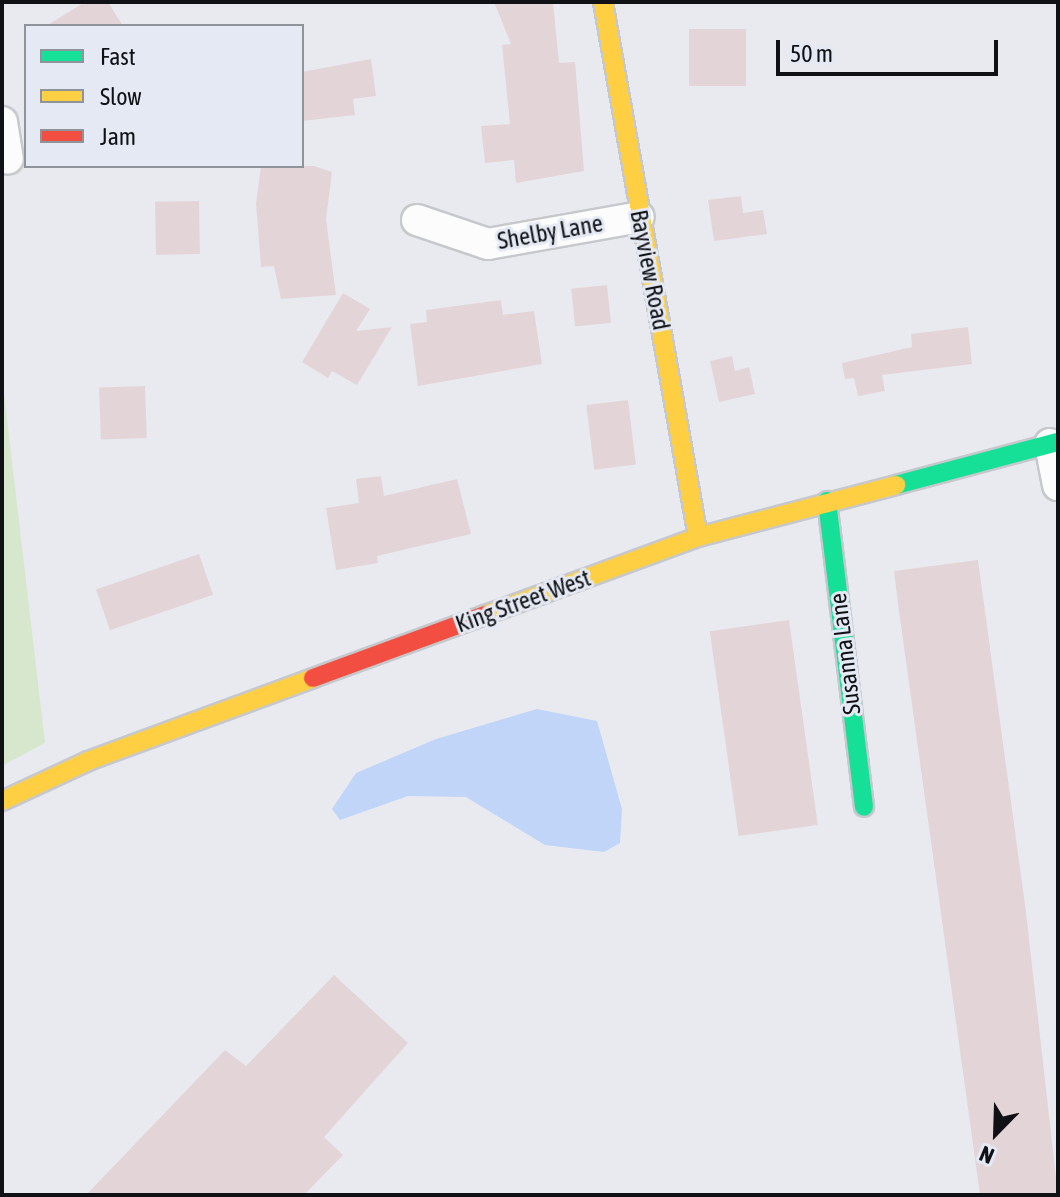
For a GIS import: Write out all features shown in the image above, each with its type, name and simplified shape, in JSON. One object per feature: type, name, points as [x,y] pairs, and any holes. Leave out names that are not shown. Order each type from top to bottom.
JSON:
[{"type":"main road","name":"Bayview Road","points":[[603,2],[698,537]]},
{"type":"main road","name":"King Street West","points":[[2,801],[88,761],[698,537],[1054,443]]},
{"type":"main road","name":"Susanna Lane","points":[[827,501],[864,807]]},
{"type":"street","points":[[2,122],[8,159]]},
{"type":"street","name":"Shelby Lane","points":[[417,220],[488,244],[639,217]]},
{"type":"street","points":[[1054,443],[1058,485]]},
{"type":"green space","points":[[2,376],[45,743],[2,766]]},
{"type":"water","points":[[537,709],[597,721],[622,809],[620,843],[604,852],[545,845],[466,797],[408,796],[340,820],[332,809],[356,773],[436,739]]},
{"type":"building","points":[[85,2],[108,2],[122,24],[49,24]]},
{"type":"building","points":[[494,2],[553,2],[559,63],[575,62],[584,171],[516,183],[514,160],[485,163],[481,126],[510,124],[502,45],[511,44]]},
{"type":"building","points":[[689,29],[746,29],[746,86],[689,86]]},
{"type":"building","points":[[371,59],[376,96],[353,99],[355,115],[304,121],[304,72]]},
{"type":"building","points":[[314,166],[332,172],[326,219],[336,295],[281,299],[274,266],[261,267],[256,203],[261,168]]},
{"type":"building","points":[[741,196],[743,213],[763,210],[767,234],[714,241],[708,200]]},
{"type":"building","points":[[199,201],[200,254],[156,255],[155,202]]},
{"type":"building","points":[[607,285],[611,323],[575,327],[571,289]]},
{"type":"building","points":[[343,293],[370,309],[356,331],[392,327],[357,385],[332,371],[328,378],[302,362]]},
{"type":"building","points":[[501,300],[503,315],[534,311],[542,364],[418,386],[410,324],[427,322],[426,310]]},
{"type":"building","points":[[968,327],[972,364],[882,375],[885,391],[858,396],[854,378],[845,379],[842,363],[912,347],[911,334]]},
{"type":"building","points":[[732,356],[735,371],[749,367],[755,394],[719,402],[710,361]]},
{"type":"building","points":[[145,386],[147,438],[101,440],[99,388]]},
{"type":"building","points":[[628,400],[636,465],[594,470],[586,405]]},
{"type":"building","points":[[381,476],[384,496],[457,479],[471,534],[377,556],[378,563],[336,570],[326,508],[359,503],[356,479]]},
{"type":"building","points":[[199,554],[213,595],[110,630],[96,589]]},
{"type":"building","points":[[978,560],[1026,912],[1058,1195],[980,1195],[899,611],[894,571]]},
{"type":"building","points":[[789,620],[818,825],[739,836],[710,631]]},
{"type":"building","points":[[334,975],[408,1043],[324,1137],[343,1155],[304,1195],[86,1195],[225,1050],[246,1066]]},
{"type":"traffic: fast","points":[[896,485],[1058,442]]},
{"type":"traffic: fast","points":[[827,501],[864,807]]},
{"type":"traffic: slow","points":[[603,2],[698,537]]},
{"type":"traffic: slow","points":[[485,615],[698,537],[896,485]]},
{"type":"traffic: slow","points":[[2,801],[88,761],[313,678]]},
{"type":"traffic: jam","points":[[313,678],[485,615]]}]
